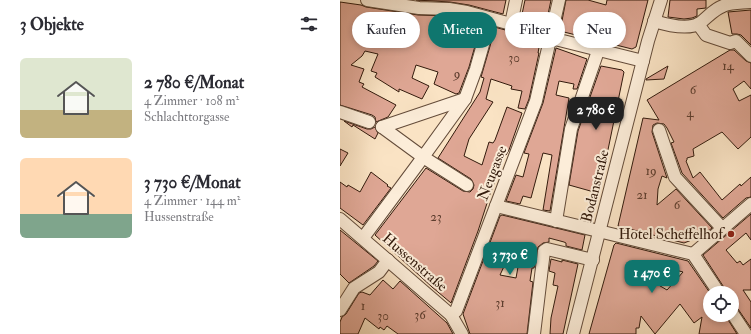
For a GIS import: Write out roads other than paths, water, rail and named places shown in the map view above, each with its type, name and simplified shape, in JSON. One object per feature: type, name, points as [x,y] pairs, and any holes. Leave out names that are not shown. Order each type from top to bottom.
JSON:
[{"type":"street","points":[[367,0],[419,8],[449,9],[505,23]]},
{"type":"street","points":[[514,12],[516,0]]},
{"type":"street","name":"Neugasse","points":[[556,12],[559,0]]},
{"type":"street","name":"Bodanstraße","points":[[573,334],[643,61],[661,0]]},
{"type":"street","points":[[654,21],[667,25],[684,27],[698,24],[725,2],[751,2]]},
{"type":"street","points":[[698,24],[706,35],[730,43],[736,41],[751,56]]},
{"type":"street","points":[[565,42],[643,61]]},
{"type":"street","points":[[363,238],[465,99],[482,48]]},
{"type":"street","name":"Neugasse","points":[[451,315],[456,311],[536,101],[549,48]]},
{"type":"street","points":[[556,221],[571,129],[598,51]]},
{"type":"street","points":[[465,99],[382,126],[423,157],[467,185]]},
{"type":"street","points":[[340,112],[369,122]]},
{"type":"street","points":[[658,130],[675,177],[722,228]]},
{"type":"street","points":[[693,254],[751,204]]},
{"type":"street","points":[[496,206],[600,230],[693,254],[714,286]]},
{"type":"street","name":"Hussenstraße","points":[[340,219],[451,315],[462,334]]},
{"type":"street","points":[[534,334],[544,251],[548,249],[593,260]]},
{"type":"street","points":[[340,310],[354,288],[379,272],[388,260]]},
{"type":"street","points":[[738,322],[746,334]]},
{"type":"place","name":"Hotel Scheffelhof","points":[[731,234]]}]
